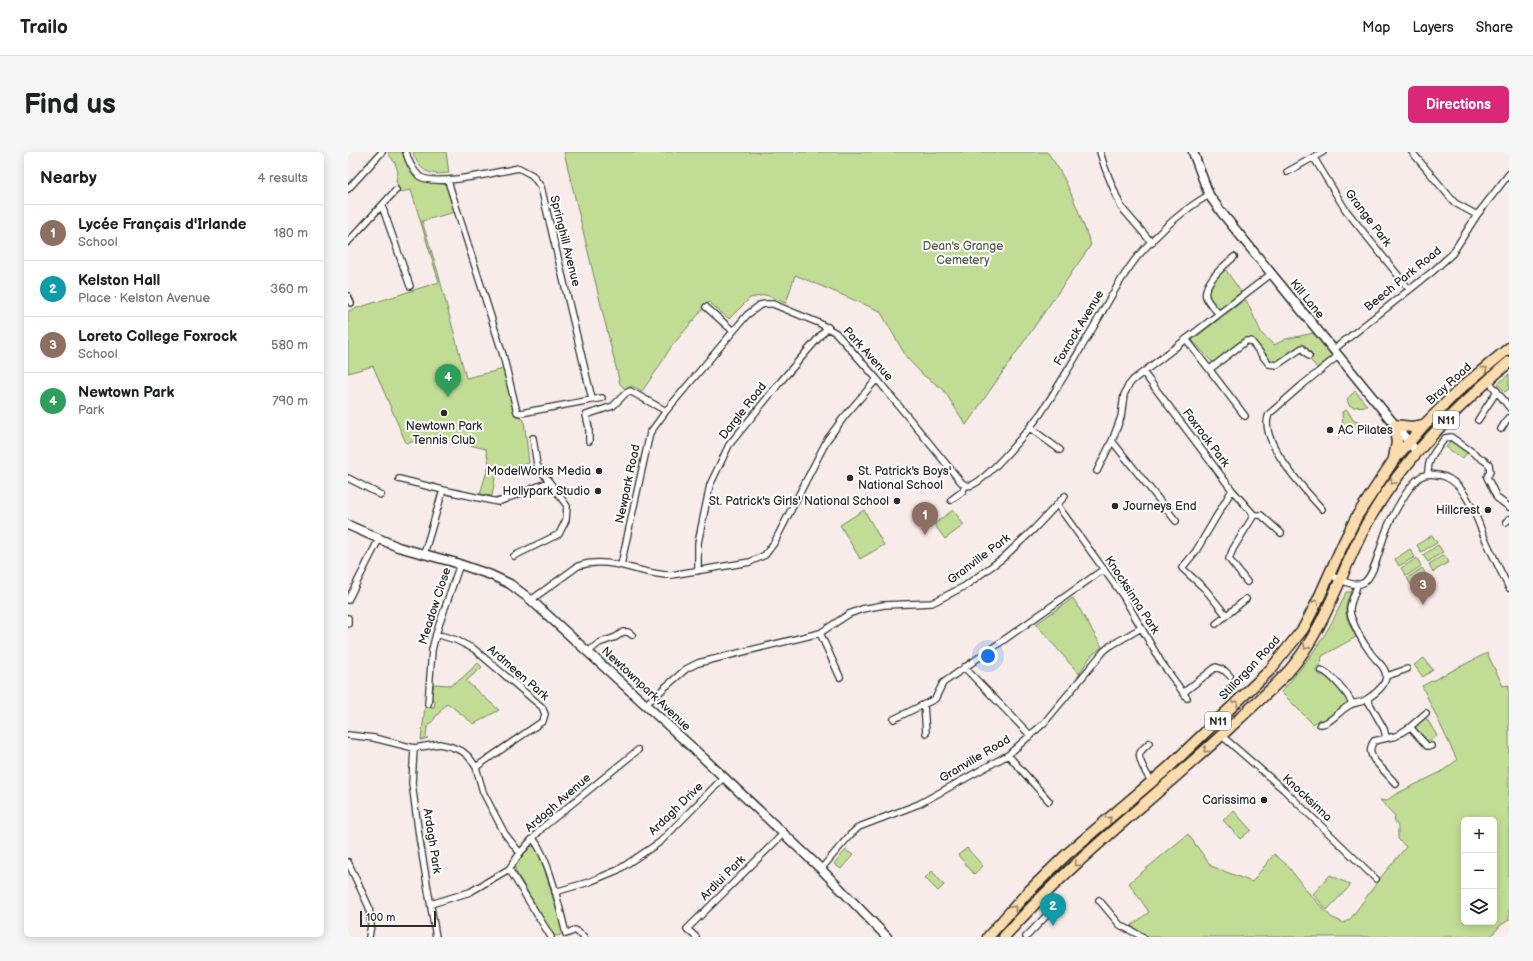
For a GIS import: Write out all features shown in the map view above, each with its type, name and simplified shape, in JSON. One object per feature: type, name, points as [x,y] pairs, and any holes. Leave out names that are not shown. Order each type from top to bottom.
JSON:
[{"type":"highway","name":"Bray Road","points":[[1408,443],[1461,388],[1509,348]]},
{"type":"highway","name":"Bray Road","points":[[1420,449],[1457,408],[1509,362]]},
{"type":"highway","points":[[1393,461],[1397,442],[1394,425],[1412,427],[1424,425]]},
{"type":"highway","name":"Stillorgan Road","points":[[988,937],[1026,894],[1067,854],[1152,782],[1270,670],[1303,629],[1317,602],[1328,574],[1362,507],[1393,461],[1408,443]]},
{"type":"highway","name":"N11","points":[[1004,937],[1019,920],[1069,871],[1222,736],[1273,687],[1293,665],[1314,634],[1357,542],[1388,489],[1420,449]]},
{"type":"main road","name":"Kill Lane","points":[[1193,152],[1209,195],[1222,213],[1408,443],[1420,449]]},
{"type":"main road","name":"Newtownpark Avenue","points":[[348,525],[398,547],[460,564],[491,575],[510,584],[531,600],[646,704],[821,870],[886,937]]},
{"type":"street","points":[[348,189],[382,152]]},
{"type":"street","name":"Springhill Avenue","points":[[406,152],[408,160],[420,177],[435,181],[520,168],[532,175],[540,187],[592,399]]},
{"type":"street","points":[[1100,152],[1107,174],[1121,207],[1152,243]]},
{"type":"street","points":[[1288,172],[1323,152]]},
{"type":"street","points":[[1412,152],[1455,203],[1477,215]]},
{"type":"street","name":"Grange Park","points":[[1314,158],[1345,209],[1409,289]]},
{"type":"street","name":"Beech Park Road","points":[[1333,350],[1452,254],[1477,215],[1509,174]]},
{"type":"street","points":[[448,180],[502,355],[516,412],[521,413],[602,398]]},
{"type":"street","points":[[348,242],[396,190]]},
{"type":"street","name":"Foxrock Avenue","points":[[965,485],[972,484],[998,464],[1030,428],[1041,413],[1138,256],[1174,220],[1209,195]]},
{"type":"street","points":[[382,206],[410,286]]},
{"type":"street","points":[[1219,314],[1205,295],[1218,271],[1234,257]]},
{"type":"street","points":[[1097,471],[1112,441],[1121,416],[1124,395],[1128,386],[1143,372],[1271,274]]},
{"type":"street","points":[[348,296],[350,303]]},
{"type":"street","name":"Park Avenue","points":[[760,305],[773,304],[828,327],[836,333],[877,379],[965,485]]},
{"type":"street","name":"Newpark Road","points":[[621,565],[650,433],[666,411],[733,331],[760,305]]},
{"type":"street","points":[[706,307],[733,331]]},
{"type":"street","name":"Dargle Road","points":[[698,571],[698,543],[710,485],[729,445],[781,381],[828,327]]},
{"type":"street","points":[[1186,339],[1246,416]]},
{"type":"street","points":[[1210,369],[1246,341],[1252,341],[1269,364],[1273,365],[1277,365],[1302,348],[1310,356]]},
{"type":"street","points":[[1322,509],[1295,479],[1283,461],[1272,442],[1266,427],[1266,420],[1269,414],[1338,356]]},
{"type":"street","name":"Foxrock Park","points":[[1143,372],[1232,490],[1254,515],[1261,515],[1281,533]]},
{"type":"street","points":[[531,600],[578,566],[594,562],[621,565],[658,575],[698,571],[750,562],[765,555],[774,543],[827,440],[844,417],[877,379]]},
{"type":"street","points":[[1488,380],[1508,405]]},
{"type":"street","points":[[589,441],[589,428],[586,415],[613,406],[630,391],[666,411]]},
{"type":"street","points":[[1478,420],[1497,391]]},
{"type":"street","points":[[1501,429],[1509,417]]},
{"type":"street","points":[[1030,428],[1060,450]]},
{"type":"street","points":[[1428,474],[1430,459],[1445,438],[1451,437],[1489,464],[1490,472],[1487,477],[1493,490],[1497,498],[1509,507]]},
{"type":"street","points":[[514,556],[559,534],[566,520],[567,506],[537,465],[532,438]]},
{"type":"street","points":[[1112,441],[1176,521]]},
{"type":"street","points":[[1328,574],[1357,584],[1362,583],[1370,575],[1386,530],[1397,508],[1416,480],[1421,476],[1428,474],[1448,478],[1465,495],[1509,588]]},
{"type":"street","points":[[348,478],[381,495]]},
{"type":"street","points":[[399,479],[488,501],[498,502],[549,482]]},
{"type":"street","points":[[950,500],[963,491],[965,485]]},
{"type":"street","points":[[424,554],[443,490]]},
{"type":"street","points":[[1226,615],[1205,589],[1182,568],[1196,552],[1232,490]]},
{"type":"street","name":"Granville Park","points":[[646,704],[686,669],[698,663],[820,633],[849,614],[862,609],[884,605],[932,603],[965,586],[1003,558],[1058,506],[1065,496]]},
{"type":"street","name":"Knocksinna Park","points":[[1058,506],[1123,596],[1161,662],[1188,698]]},
{"type":"street","points":[[1247,582],[1229,559],[1254,515]]},
{"type":"street","points":[[348,600],[379,539]]},
{"type":"street","name":"Meadow Close","points":[[428,704],[432,650],[460,564]]},
{"type":"street","points":[[894,719],[935,699],[943,683],[1104,569]]},
{"type":"street","points":[[1320,724],[1326,724],[1338,712],[1352,704],[1367,700],[1384,685],[1387,676],[1382,666],[1370,652],[1360,636],[1351,616],[1351,603],[1356,592],[1357,584]]},
{"type":"street","points":[[1216,624],[1246,599]]},
{"type":"street","points":[[348,618],[348,624]]},
{"type":"street","name":"Granville Road","points":[[821,870],[850,835],[859,827],[919,804],[1008,755],[1031,736],[1049,717],[1104,651],[1141,628]]},
{"type":"street","points":[[588,652],[599,643],[616,637],[623,632],[628,632],[632,635]]},
{"type":"street","points":[[820,633],[840,677]]},
{"type":"street","name":"Ardmeen Park","points":[[436,634],[456,640],[474,649],[542,707],[546,714],[543,721],[476,767]]},
{"type":"street","points":[[964,667],[1031,736]]},
{"type":"street","points":[[1183,692],[1216,667],[1225,671],[1230,676]]},
{"type":"street","points":[[1387,676],[1407,669]]},
{"type":"street","points":[[1321,670],[1327,673],[1341,687],[1347,694],[1352,704]]},
{"type":"street","points":[[1367,700],[1384,729],[1386,737]]},
{"type":"street","points":[[924,705],[926,733]]},
{"type":"street","points":[[1396,784],[1374,760],[1370,752],[1370,748],[1374,742],[1386,737],[1396,736],[1410,727],[1426,713]]},
{"type":"street","points":[[1410,727],[1426,746],[1431,746]]},
{"type":"street","points":[[348,735],[374,738],[414,748],[439,744],[462,751],[469,757],[476,767],[483,792],[505,834],[520,853]]},
{"type":"street","name":"Knocksinna","points":[[1222,736],[1283,789],[1376,879]]},
{"type":"street","points":[[1149,743],[1140,752],[1139,757],[1146,774],[1152,782]]},
{"type":"street","name":"Ardagh Park","points":[[414,748],[412,783],[436,937]]},
{"type":"street","name":"Ardagh Avenue","points":[[431,904],[470,892],[509,868],[542,828],[638,750]]},
{"type":"street","points":[[1008,755],[1049,801]]},
{"type":"street","name":"Ardagh Drive","points":[[555,892],[589,882],[618,870],[660,842],[724,778]]},
{"type":"street","name":"Ardlui Park","points":[[696,937],[687,929],[783,834]]},
{"type":"street","points":[[533,838],[540,847],[555,892],[565,935],[575,930],[584,937]]},
{"type":"street","points":[[348,862],[354,871],[369,907],[371,925],[369,937]]},
{"type":"street","points":[[509,868],[551,937]]},
{"type":"street","points":[[1099,900],[1120,925],[1143,937]]},
{"type":"street","points":[[1026,937],[1049,913]]},
{"type":"green space","points":[[403,152],[408,167],[417,177],[430,182],[445,184],[447,186],[455,212],[422,221],[437,269],[466,378],[504,369],[515,415],[524,420],[529,463],[496,473],[492,496],[480,494],[489,464],[486,449],[440,438],[406,443],[373,366],[348,373],[348,311],[439,282],[411,190],[400,192],[396,180],[398,172],[395,163],[388,153]]},
{"type":"green space","points":[[413,152],[446,152],[449,173],[436,174],[426,171],[418,164]]},
{"type":"green space","name":"Dean's Grange Cemetery","points":[[564,152],[1047,152],[1067,184],[1091,245],[966,425],[943,389],[923,375],[907,358],[880,311],[795,275],[786,303],[766,295],[750,298],[729,319],[709,302],[671,347],[642,391],[632,386],[625,389],[620,384]]},
{"type":"green space","points":[[1225,269],[1241,292],[1221,309],[1217,308],[1208,297],[1207,292],[1209,292],[1212,282]]},
{"type":"green space","points":[[1246,300],[1262,334],[1274,345],[1286,339],[1314,333],[1332,356],[1317,368],[1299,346],[1277,362],[1267,357],[1254,340],[1245,338],[1213,363],[1192,340]]},
{"type":"green space","points":[[1509,374],[1509,389],[1505,392],[1498,384]]},
{"type":"green space","points":[[1355,391],[1367,406],[1353,407],[1349,405],[1347,399]]},
{"type":"green space","points":[[1347,410],[1354,421],[1374,426],[1374,429],[1343,428],[1342,412]]},
{"type":"green space","points":[[1451,441],[1468,452],[1462,459],[1446,447]]},
{"type":"green space","points":[[864,510],[884,545],[860,559],[840,525]]},
{"type":"green space","points":[[953,510],[964,525],[945,539],[934,524]]},
{"type":"green space","points":[[1432,535],[1437,543],[1421,552],[1417,545]]},
{"type":"green space","points":[[1438,545],[1443,552],[1428,562],[1423,555]]},
{"type":"green space","points":[[1410,549],[1415,557],[1399,566],[1395,559]]},
{"type":"green space","points":[[1444,555],[1449,562],[1433,572],[1429,564]]},
{"type":"green space","points":[[1417,558],[1421,566],[1406,576],[1401,568]]},
{"type":"green space","points":[[1422,568],[1427,576],[1411,585],[1407,578]]},
{"type":"green space","points":[[1346,592],[1351,592],[1346,605],[1346,615],[1356,637],[1322,656],[1321,663],[1315,671],[1321,676],[1324,673],[1326,674],[1342,691],[1348,701],[1341,709],[1323,723],[1319,719],[1313,724],[1281,692],[1318,645],[1340,606]]},
{"type":"green space","points":[[1073,598],[1102,647],[1091,656],[1079,674],[1036,624]]},
{"type":"green space","points":[[1487,653],[1503,686],[1509,685],[1509,920],[1501,925],[1490,937],[1148,937],[1131,926],[1149,912],[1129,883],[1188,834],[1211,866],[1252,882],[1274,854],[1287,865],[1307,891],[1331,917],[1344,923],[1351,918],[1381,877],[1406,847],[1398,839],[1398,827],[1394,819],[1396,817],[1380,800],[1386,801],[1396,794],[1441,772],[1457,760],[1422,686]]},
{"type":"green space","points":[[1424,658],[1433,670],[1423,677],[1414,665]]},
{"type":"green space","points":[[478,663],[482,667],[466,681],[499,710],[474,724],[447,703],[427,728],[426,736],[428,738],[421,740],[425,707],[434,707],[435,701],[431,698],[434,684],[451,685],[461,679]]},
{"type":"green space","points":[[1424,718],[1427,719],[1437,736],[1427,742],[1414,729],[1415,725]]},
{"type":"green space","points":[[1234,811],[1251,830],[1240,839],[1223,820]]},
{"type":"green space","points":[[531,846],[536,847],[539,852],[563,930],[562,934],[558,936],[553,935],[515,870],[516,862]]},
{"type":"green space","points":[[967,848],[983,866],[974,874],[958,855]]},
{"type":"green space","points":[[846,850],[853,855],[841,869],[834,864]]},
{"type":"green space","points":[[932,871],[944,885],[938,891],[925,878]]},
{"type":"green space","points":[[1330,875],[1349,884],[1350,886],[1327,910],[1313,894]]},
{"type":"place","name":"Newtown Park","points":[[448,397]]},
{"type":"place","name":"Newtown Park Tennis Club","points":[[444,413]]},
{"type":"place","name":"AC Pilates","points":[[1330,430]]},
{"type":"place","name":"ModelWorks Media","points":[[599,471]]},
{"type":"place","name":"St. Patrick's Boys' National School","points":[[850,478]]},
{"type":"place","name":"Hollypark Studio","points":[[598,491]]},
{"type":"place","name":"St. Patrick's Girls' National School","points":[[897,501]]},
{"type":"place","name":"Journeys End","points":[[1115,506]]},
{"type":"place","name":"Hillcrest","points":[[1488,510]]},
{"type":"place","name":"Lycée Français d'Irlande","points":[[925,535]]},
{"type":"place","name":"Loreto College Foxrock","points":[[1423,605]]},
{"type":"place","name":"Carissima","points":[[1264,800]]},
{"type":"place","name":"Kelston Hall","points":[[1053,926]]}]
